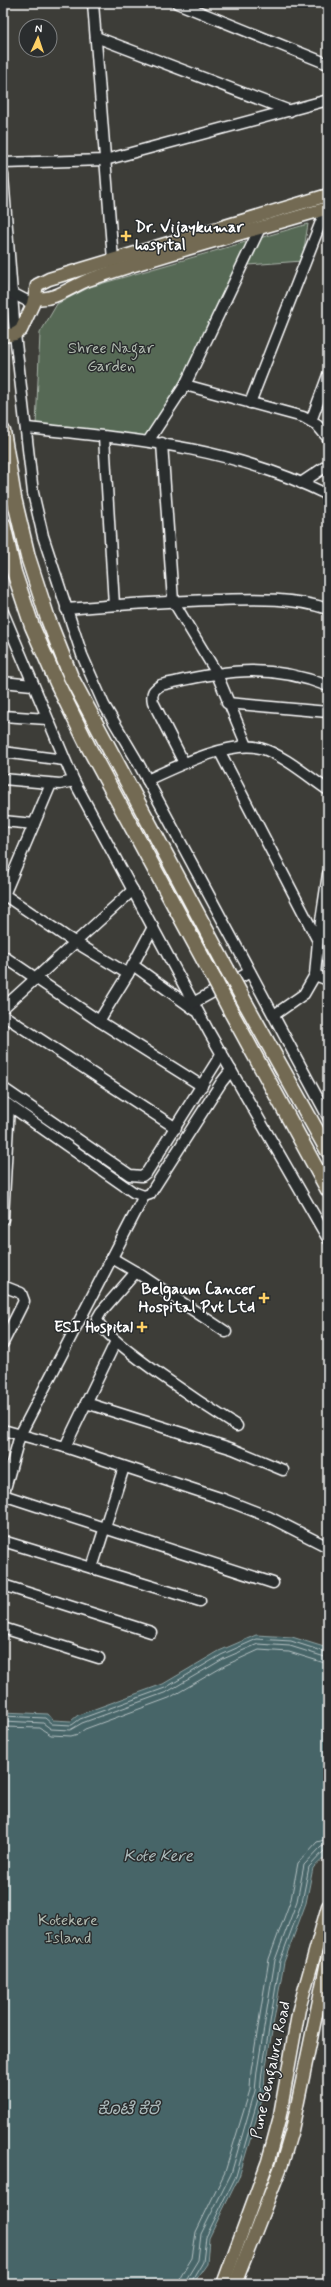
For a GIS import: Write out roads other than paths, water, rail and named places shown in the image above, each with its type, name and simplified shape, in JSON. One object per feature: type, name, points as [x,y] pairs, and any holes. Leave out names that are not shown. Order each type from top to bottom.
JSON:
[{"type":"highway","points":[[3,431],[14,498],[28,557],[48,619],[71,677],[227,969],[328,1151]]},
{"type":"highway","points":[[3,524],[14,572],[32,626],[57,683],[89,748],[328,1190]]},
{"type":"main road","points":[[34,301],[48,299],[115,265],[328,195]]},
{"type":"main road","points":[[9,335],[21,330],[34,301],[35,290],[42,282],[259,230],[327,209]]},
{"type":"main road","name":"Pune Bengaluru Road","points":[[223,2284],[268,2161],[280,2120],[299,2009],[328,1906]]},
{"type":"main road","name":"Pune Bengaluru Road","points":[[235,2284],[282,2164],[292,2130],[328,1957]]},
{"type":"street","points":[[94,3],[105,160],[115,265]]},
{"type":"street","points":[[177,3],[328,64]]},
{"type":"street","points":[[96,37],[290,111]]},
{"type":"street","points":[[3,163],[105,160],[328,100]]},
{"type":"street","points":[[3,176],[12,294],[9,335],[26,428],[33,493],[43,536],[66,610],[82,655],[104,704],[147,780],[328,1117]]},
{"type":"street","points":[[250,403],[327,209]]},
{"type":"street","points":[[149,440],[185,386],[259,230]]},
{"type":"street","points":[[12,294],[34,301]]},
{"type":"street","points":[[311,421],[328,375]]},
{"type":"street","points":[[185,386],[311,421],[328,438]]},
{"type":"street","points":[[26,428],[104,437],[149,440],[236,459],[301,483],[328,496]]},
{"type":"street","points":[[104,437],[114,605]]},
{"type":"street","points":[[162,443],[173,601],[216,672],[227,703],[247,746]]},
{"type":"street","points":[[301,483],[328,465]]},
{"type":"street","points":[[66,610],[173,601],[268,598],[289,600],[328,609]]},
{"type":"street","points":[[3,612],[32,685],[74,781],[193,1003],[328,1239]]},
{"type":"street","points":[[184,763],[152,702],[151,695],[154,689],[161,684],[216,672],[247,670],[290,673],[328,686]]},
{"type":"street","points":[[3,682],[32,685]]},
{"type":"street","points":[[227,703],[328,712]]},
{"type":"street","points":[[3,716],[47,719]]},
{"type":"street","points":[[147,780],[184,763],[220,752],[247,746],[273,753],[328,790]]},
{"type":"street","points":[[3,752],[64,760]]},
{"type":"street","points":[[220,752],[318,941]]},
{"type":"street","points":[[3,779],[51,784],[74,781]]},
{"type":"street","points":[[51,784],[4,895],[75,943],[130,969],[199,1013]]},
{"type":"street","points":[[3,821],[34,824]]},
{"type":"street","points":[[274,1015],[304,994],[315,975],[318,941],[328,874]]},
{"type":"street","points":[[3,1008],[34,978],[133,890]]},
{"type":"street","points":[[99,1021],[153,928]]},
{"type":"street","points":[[3,956],[99,1021],[202,1086]]},
{"type":"street","points":[[193,1003],[250,972]]},
{"type":"street","points":[[315,975],[328,980]]},
{"type":"street","points":[[3,1015],[176,1128]]},
{"type":"street","points":[[3,1088],[130,1175],[142,1176],[147,1172],[176,1128],[222,1053]]},
{"type":"street","points":[[6,1103],[133,1192],[144,1196],[150,1194],[221,1083],[231,1070]]},
{"type":"street","points":[[3,1219],[6,1103]]},
{"type":"street","points":[[144,1196],[20,1435],[5,1478],[3,1496],[273,1583]]},
{"type":"street","points":[[112,1258],[136,1272],[226,1332]]},
{"type":"street","points":[[136,1272],[101,1312],[97,1319],[99,1326],[116,1342],[211,1410],[237,1426]]},
{"type":"street","points":[[3,1286],[21,1293],[24,1301],[6,1333],[3,1343]]},
{"type":"street","points":[[64,1447],[116,1342]]},
{"type":"street","points":[[86,1403],[233,1449],[282,1470]]},
{"type":"street","points":[[3,1430],[64,1447],[223,1499],[269,1517],[328,1547]]},
{"type":"street","points":[[92,1568],[124,1467]]},
{"type":"street","points":[[3,1541],[200,1601]]},
{"type":"street","points":[[3,1585],[150,1632]]},
{"type":"street","points":[[3,1628],[99,1658]]},
{"type":"water","name":"ಕೊಟೆ ಕೆರೆ","points":[[256,1635],[292,1637],[324,1647],[328,1650],[328,1850],[325,1857],[313,1868],[306,1903],[284,1962],[265,2072],[264,2093],[239,2177],[209,2238],[207,2264],[193,2284],[3,2284],[3,1712],[48,1714],[53,1720],[71,1721],[78,1715],[163,1684],[219,1651]]},
{"type":"place","name":"Dr. Vijaykumar hospital","points":[[126,236]]},
{"type":"place","name":"Belgaum Cancer Hospital Pvt Ltd","points":[[264,1298]]},
{"type":"place","name":"ESI Hospital","points":[[142,1327]]},
{"type":"park label","name":"Shree Nagar Garden","points":[[111,357]]},
{"type":"park label","name":"Kotekere Island","points":[[68,1929]]},
{"type":"water label","name":"Kote Kere","points":[[158,1856]]}]
